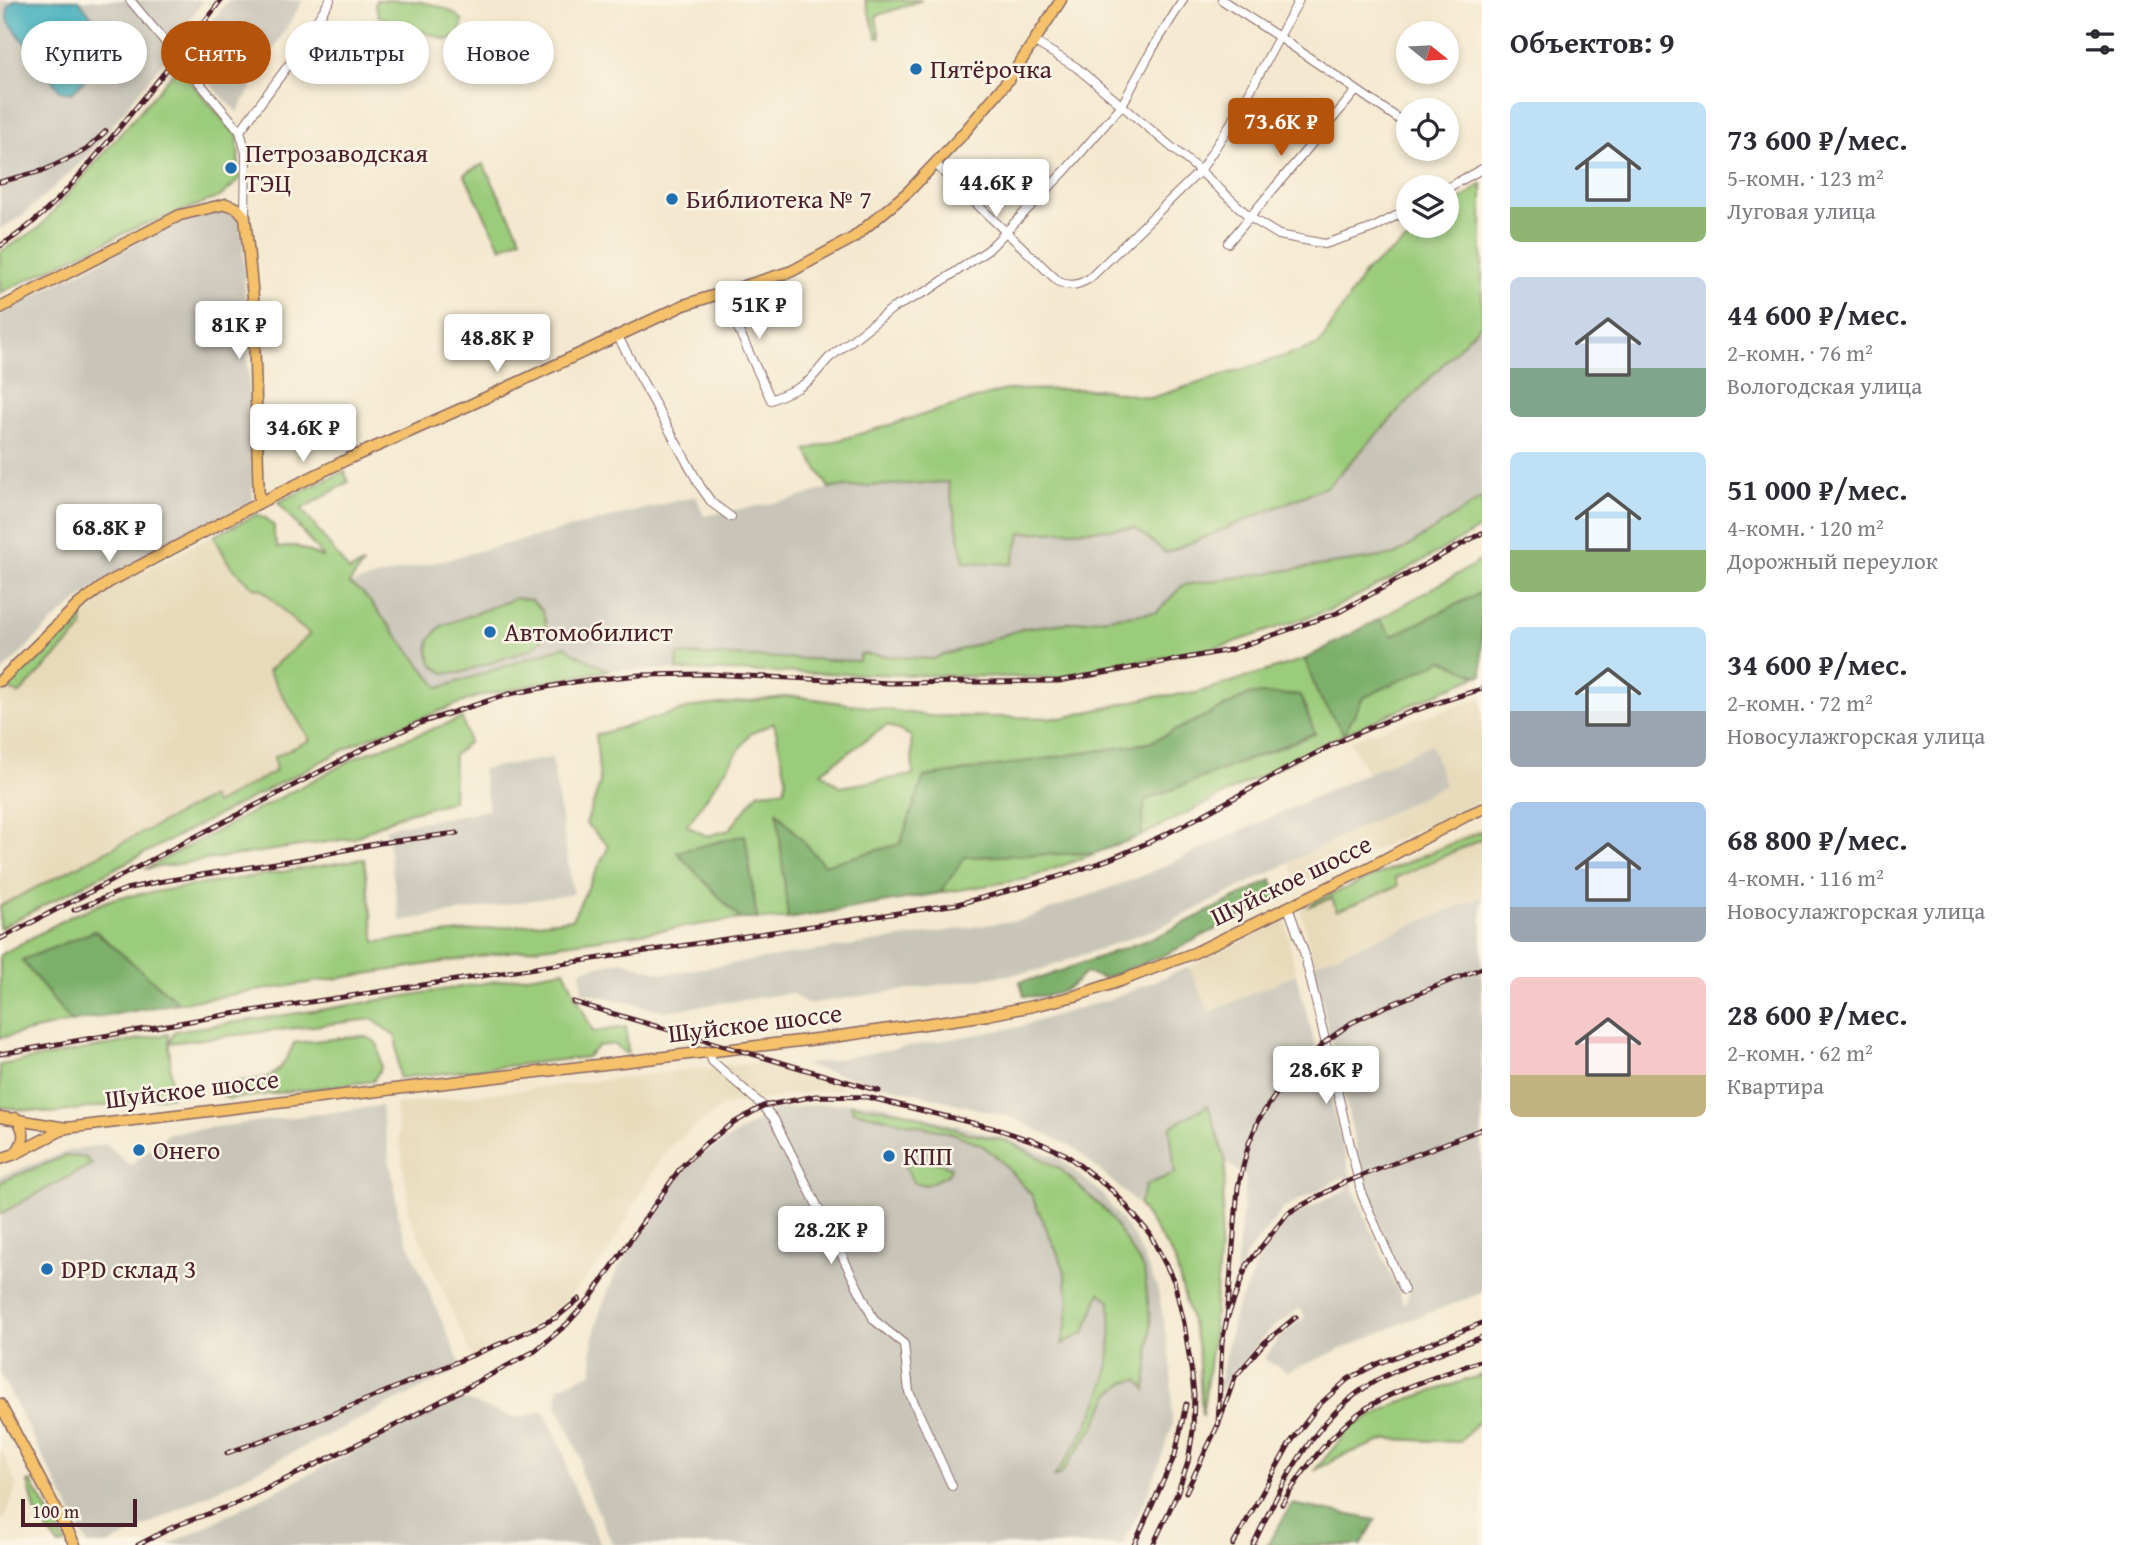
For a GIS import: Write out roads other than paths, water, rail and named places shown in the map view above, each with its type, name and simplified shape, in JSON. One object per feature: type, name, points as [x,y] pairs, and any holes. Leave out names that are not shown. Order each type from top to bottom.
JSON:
[{"type":"main road","points":[[0,681],[79,604],[109,582],[259,503],[684,305],[792,271],[853,238],[908,192],[985,109],[1010,78],[1062,0]]},
{"type":"main road","points":[[0,308],[180,215],[226,204],[237,208],[245,217],[253,297],[259,503]]},
{"type":"main road","name":"Шуйское шоссе","points":[[0,1159],[66,1128],[881,1031],[988,1015],[1075,996],[1157,969],[1194,953],[1482,809]]},
{"type":"main road","points":[[0,1117],[66,1128]]},
{"type":"main road","points":[[15,1154],[23,1144],[24,1135],[16,1118]]},
{"type":"main road","points":[[0,1404],[75,1545]]},
{"type":"street","points":[[240,131],[290,62],[330,0]]},
{"type":"street","points":[[722,294],[771,400],[798,388],[810,380],[829,358],[893,308],[929,290],[988,250],[1065,171],[1122,105],[1183,0]]},
{"type":"street","points":[[1222,0],[1396,117]]},
{"type":"street","points":[[936,164],[1059,282],[1068,286],[1081,283],[1090,278],[1200,171],[1242,106],[1299,0]]},
{"type":"street","points":[[135,2],[240,131],[246,153],[245,217]]},
{"type":"street","points":[[1035,42],[1076,68],[1200,171],[1251,218],[1279,235],[1325,244],[1373,228],[1396,216]]},
{"type":"street","points":[[1228,243],[1356,91]]},
{"type":"street","points":[[1459,181],[1482,169]]},
{"type":"street","points":[[617,335],[700,486],[712,503],[731,517]]},
{"type":"street","points":[[1288,907],[1304,952],[1362,1195],[1404,1290]]},
{"type":"street","points":[[710,1052],[712,1062],[763,1106],[774,1119],[874,1320],[904,1345],[909,1392],[952,1486]]},
{"type":"water","points":[[15,0],[79,0],[95,21],[21,21],[21,38],[7,19],[8,6]]},
{"type":"water","points":[[55,84],[81,84],[72,93],[60,91]]},
{"type":"railway","points":[[0,246],[35,221],[80,175],[221,0]]},
{"type":"railway","points":[[0,182],[45,170],[86,150],[106,131]]},
{"type":"railway","points":[[0,939],[367,747],[417,724],[509,694],[580,681],[640,675],[707,674],[890,683],[1059,681],[1230,650],[1337,613],[1482,533]]},
{"type":"railway","points":[[0,1054],[225,1015],[957,904],[1053,878],[1110,859],[1169,832],[1342,740],[1411,712],[1482,689]]},
{"type":"railway","points":[[74,910],[126,889],[158,882],[380,843],[457,833]]},
{"type":"railway","points":[[1227,1319],[1238,1187],[1249,1143],[1259,1119],[1276,1094],[1325,1042],[1351,1023],[1482,968]]},
{"type":"railway","points":[[573,1002],[879,1091]]},
{"type":"railway","points":[[138,1545],[175,1526],[232,1505],[280,1482],[396,1425],[535,1351],[567,1324],[591,1297],[681,1167],[706,1143],[763,1106],[816,1096],[867,1097],[997,1129],[1039,1143]]},
{"type":"railway","points":[[1218,1425],[1222,1342],[1227,1319],[1247,1265],[1288,1213],[1343,1183],[1482,1129]]},
{"type":"railway","points":[[1029,1138],[1065,1154],[1114,1192],[1150,1234],[1174,1281],[1191,1368],[1194,1394],[1193,1430],[1188,1462],[1177,1494],[1153,1545]]},
{"type":"railway","points":[[227,1453],[313,1422],[509,1340],[557,1317],[579,1299]]},
{"type":"railway","points":[[1186,1492],[1218,1425],[1235,1377],[1264,1343],[1296,1317]]},
{"type":"railway","points":[[1233,1545],[1290,1443],[1319,1405],[1348,1379],[1377,1364],[1482,1323]]},
{"type":"railway","points":[[1253,1545],[1303,1452],[1335,1412],[1377,1380],[1415,1362],[1482,1337]]},
{"type":"railway","points":[[1282,1504],[1316,1455],[1358,1414],[1402,1390],[1482,1360]]},
{"type":"railway","points":[[1134,1545],[1175,1455],[1186,1404]]},
{"type":"place","name":"Пятёрочка","points":[[916,69]]},
{"type":"place","name":"Петрозаводская ТЭЦ","points":[[231,168]]},
{"type":"place","name":"Библиотека № 7","points":[[672,199]]},
{"type":"place","name":"Автомобилист","points":[[490,632]]},
{"type":"place","name":"Онего","points":[[139,1150]]},
{"type":"place","name":"КПП","points":[[889,1156]]},
{"type":"place","name":"DPD склад 3","points":[[47,1269]]}]
